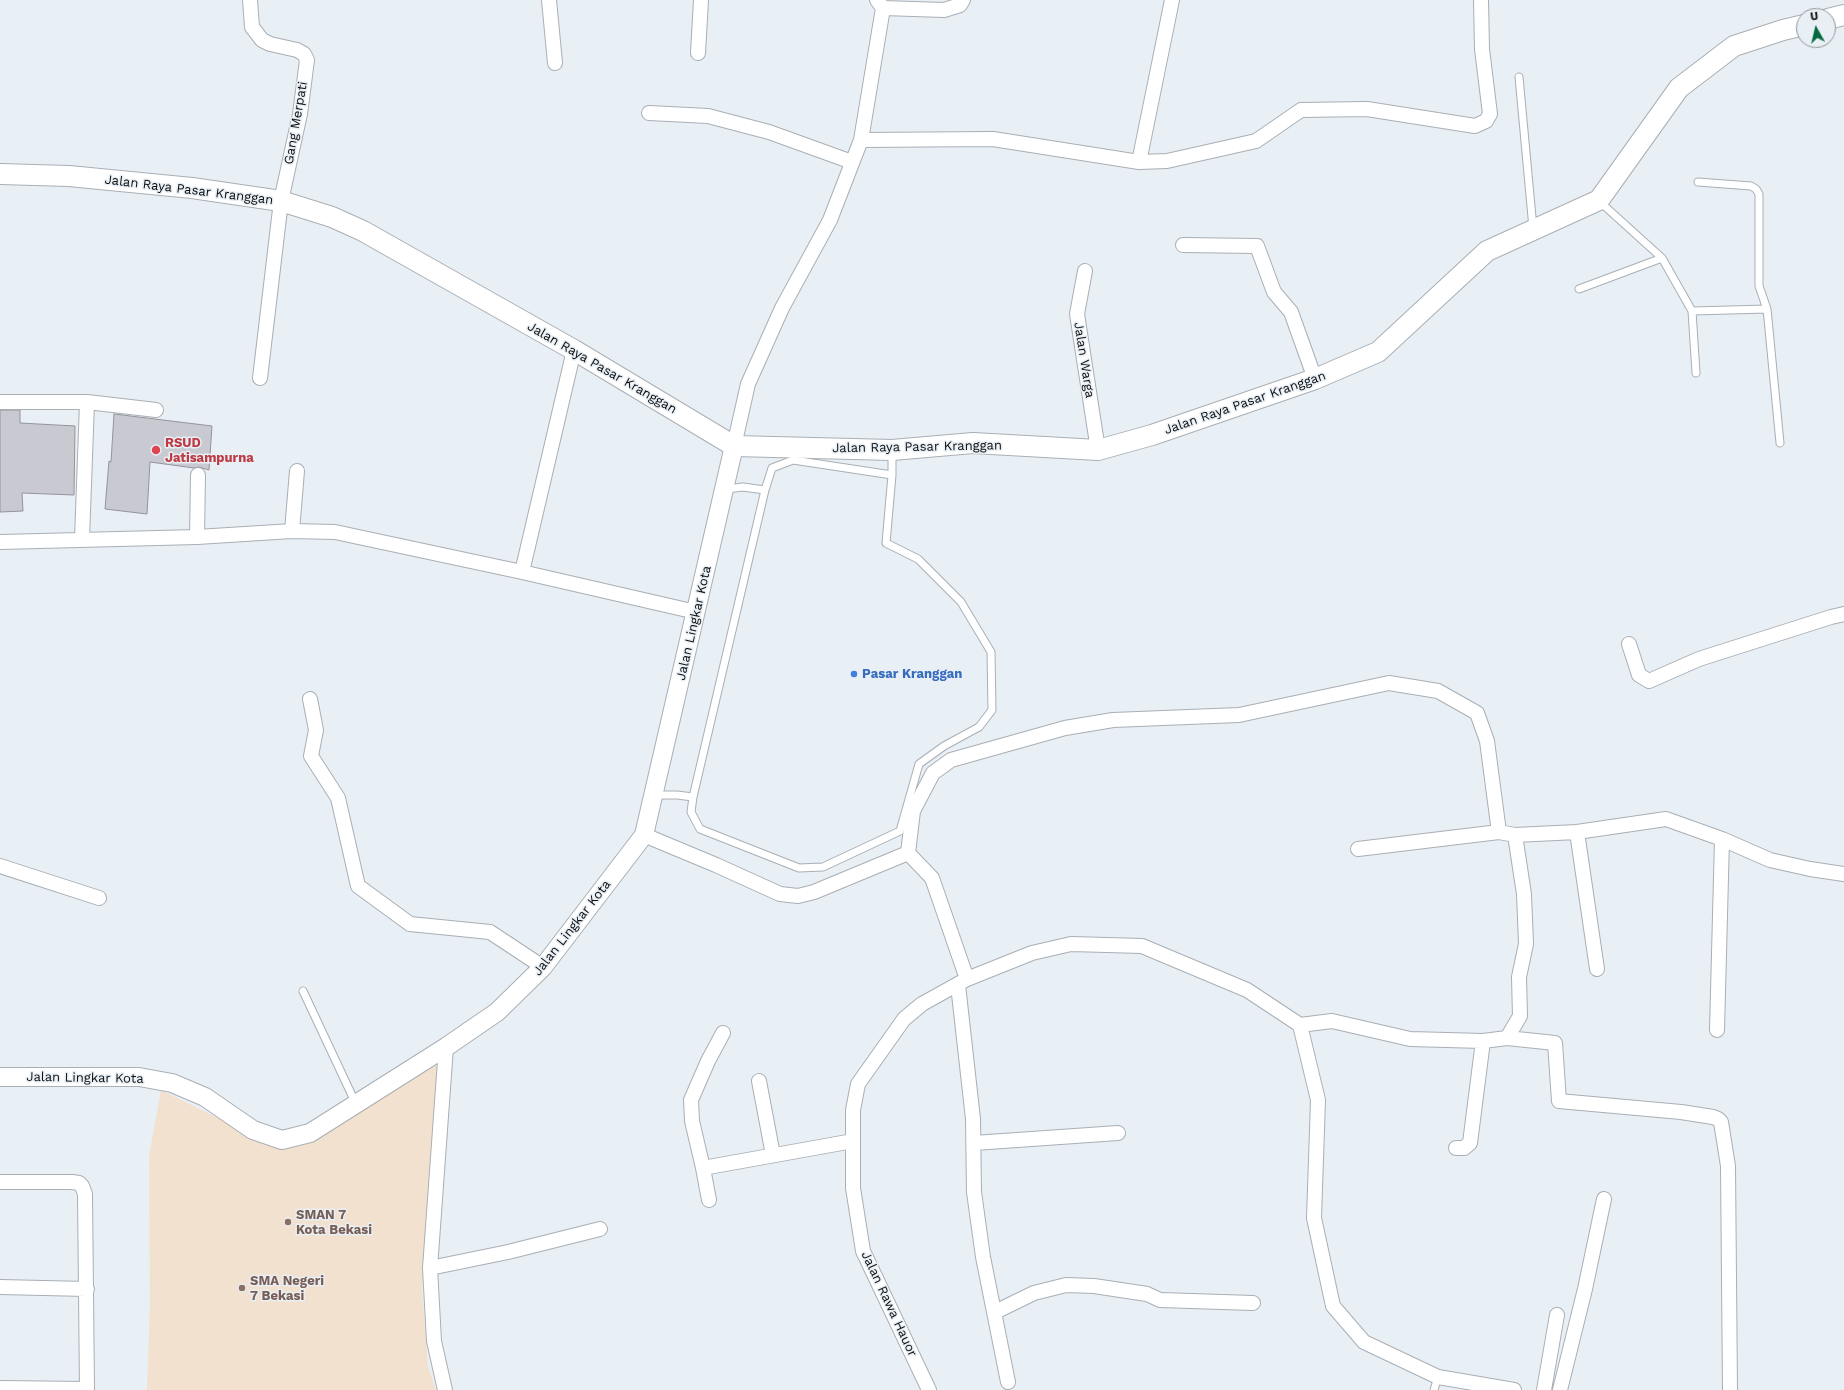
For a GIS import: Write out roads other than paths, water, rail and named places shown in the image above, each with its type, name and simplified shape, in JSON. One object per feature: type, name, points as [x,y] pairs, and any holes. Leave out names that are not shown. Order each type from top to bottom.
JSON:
[{"type":"main road","points":[[1599,200],[1679,88],[1734,46],[1796,26]]},
{"type":"main road","name":"Jalan Raya Pasar Kranggan","points":[[0,174],[69,176],[177,186],[281,201],[332,217],[363,231],[574,350],[734,446],[892,450],[973,443],[1098,450],[1152,435],[1315,379],[1378,352],[1487,251],[1599,200]]},
{"type":"street","name":"Gang Merpati","points":[[250,0],[252,27],[262,40],[270,44],[297,50],[304,54],[307,60],[300,114],[281,201]]},
{"type":"street","points":[[549,0],[555,63]]},
{"type":"street","points":[[698,53],[701,0]]},
{"type":"street","points":[[734,446],[748,384],[782,308],[830,220],[861,140],[880,4],[944,10],[960,5],[963,0]]},
{"type":"street","points":[[1139,162],[1172,0]]},
{"type":"street","points":[[861,140],[993,139],[1139,162],[1167,161],[1256,141],[1300,110],[1367,109],[1475,126],[1486,121],[1490,114],[1482,49],[1481,0]]},
{"type":"street","points":[[649,113],[708,116],[769,132],[852,162]]},
{"type":"street","points":[[260,378],[281,201]]},
{"type":"street","points":[[1183,245],[1257,246],[1274,292],[1291,312],[1315,379]]},
{"type":"street","name":"Jalan Warga","points":[[1085,271],[1077,314],[1098,450]]},
{"type":"street","points":[[522,572],[574,350]]},
{"type":"street","points":[[0,402],[87,402],[156,410]]},
{"type":"street","points":[[82,539],[87,402]]},
{"type":"street","name":"Jalan Lingkar Kota","points":[[0,1077],[139,1077],[172,1083],[205,1097],[253,1130],[282,1140],[310,1132],[446,1047],[497,1012],[543,967],[644,835],[734,446]]},
{"type":"street","points":[[292,531],[298,471]]},
{"type":"street","points":[[197,536],[198,475]]},
{"type":"street","points":[[0,542],[197,536],[292,531],[335,532],[522,572],[696,612]]},
{"type":"street","points":[[1629,644],[1639,675],[1649,681],[1699,659],[1844,614]]},
{"type":"street","points":[[908,853],[913,811],[933,773],[951,760],[1065,728],[1113,720],[1239,715],[1389,683],[1438,692],[1477,713],[1487,741],[1499,832]]},
{"type":"street","points":[[310,699],[316,730],[311,756],[338,798],[358,886],[410,924],[490,932],[543,967]]},
{"type":"street","points":[[1358,849],[1499,832],[1515,835],[1577,832],[1666,819],[1722,839],[1770,860],[1810,869],[1844,874]]},
{"type":"street","points":[[1577,832],[1597,968]]},
{"type":"street","points":[[644,835],[780,894],[798,896],[814,892],[908,853]]},
{"type":"street","points":[[1507,1038],[1520,1016],[1519,977],[1526,944],[1524,894],[1515,835]]},
{"type":"street","points":[[1717,1030],[1722,839]]},
{"type":"street","points":[[908,853],[932,878],[963,982],[962,1008],[974,1144],[974,1192],[983,1257],[1008,1382]]},
{"type":"street","points":[[0,866],[99,898]]},
{"type":"street","name":"Jalan Rawa Hauor","points":[[928,1390],[863,1251],[853,1188],[853,1110],[858,1084],[904,1020],[922,1004],[963,982],[1032,953],[1071,944],[1142,946],[1247,990],[1300,1025]]},
{"type":"street","points":[[1514,1390],[1436,1383],[1364,1342],[1333,1306],[1314,1218],[1318,1100],[1300,1025],[1332,1021],[1410,1039],[1483,1041],[1507,1038],[1555,1044],[1559,1101],[1713,1116],[1721,1122],[1728,1166],[1730,1390]]},
{"type":"street","points":[[709,1200],[692,1121],[691,1100],[722,1033]]},
{"type":"street","points":[[1456,1148],[1464,1148],[1470,1143],[1483,1041]]},
{"type":"street","points":[[445,1390],[434,1341],[430,1268],[446,1047]]},
{"type":"street","points":[[759,1081],[773,1155]]},
{"type":"street","points":[[974,1144],[1118,1133]]},
{"type":"street","points":[[703,1168],[852,1141]]},
{"type":"street","points":[[0,1182],[72,1182],[79,1183],[82,1186],[85,1194],[87,1288],[86,1389],[0,1388]]},
{"type":"street","points":[[1560,1390],[1585,1288],[1604,1199]]},
{"type":"street","points":[[430,1268],[508,1252],[600,1229]]},
{"type":"street","points":[[995,1312],[1034,1293],[1066,1285],[1094,1286],[1147,1294],[1160,1300],[1253,1303]]},
{"type":"street","points":[[0,1287],[87,1288]]},
{"type":"street","points":[[1544,1390],[1557,1315]]},
{"type":"lane","points":[[1519,76],[1533,230]]},
{"type":"lane","points":[[1698,182],[1751,186],[1756,189],[1759,194],[1759,286],[1767,308],[1780,443]]},
{"type":"lane","points":[[1599,200],[1662,258],[1692,311],[1696,374]]},
{"type":"lane","points":[[1578,289],[1662,258]]},
{"type":"lane","points":[[1692,311],[1767,308]]},
{"type":"lane","points":[[892,450],[892,475],[886,543],[918,559],[961,602],[991,652],[992,710],[979,727],[944,746],[919,764],[900,831],[823,867],[799,868],[700,829],[691,812],[693,797],[765,490],[772,468],[793,460],[892,475]]},
{"type":"lane","points":[[725,490],[742,487],[765,490]]},
{"type":"lane","points":[[653,795],[693,797]]},
{"type":"lane","points":[[303,991],[356,1104]]},
{"type":"place","name":"RSUD Jatisampurna","points":[[156,450]]},
{"type":"place","name":"Pasar Kranggan","points":[[854,674]]},
{"type":"place","name":"SMAN 7 Kota Bekasi","points":[[288,1222]]},
{"type":"place","name":"SMA Negeri 7 Bekasi","points":[[242,1288]]}]
